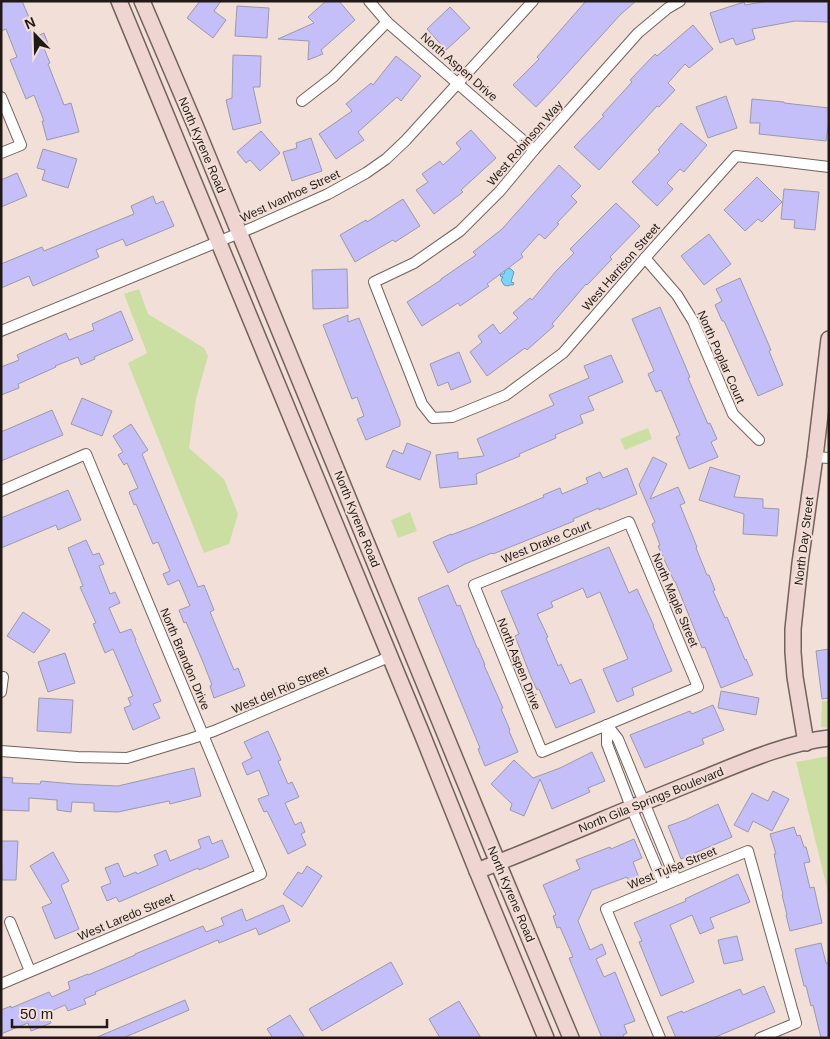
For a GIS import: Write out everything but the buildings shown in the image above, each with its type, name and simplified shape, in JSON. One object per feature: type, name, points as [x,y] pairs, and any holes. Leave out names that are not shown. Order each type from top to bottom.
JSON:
[{"type":"main road","name":"North Kyrene Road","points":[[119,1],[546,1038]]},
{"type":"main road","name":"North Kyrene Road","points":[[142,1],[195,125],[571,1038]]},
{"type":"main road","name":"North Day Street","points":[[806,743],[795,677],[793,629],[800,563],[822,458],[829,339]]},
{"type":"main road","name":"North Gila Springs Boulevard","points":[[476,871],[755,758],[786,747],[829,738]]},
{"type":"street","name":"North Aspen Drive","points":[[368,1],[387,22],[534,150]]},
{"type":"street","name":"West Ivanhoe Street","points":[[1,331],[239,233],[328,194],[366,173],[386,159],[406,140],[533,1]]},
{"type":"street","name":"West Robinson Way","points":[[433,418],[422,404],[374,282],[414,264],[460,231],[500,191],[638,33],[668,8],[680,1]]},
{"type":"street","points":[[302,100],[333,77],[387,22]]},
{"type":"street","points":[[1,96],[21,145],[1,153]]},
{"type":"street","name":"West Harrison Street","points":[[433,418],[452,417],[506,395],[563,353],[644,258],[736,156],[829,167]]},
{"type":"street","name":"North Poplar Court","points":[[644,258],[677,295],[693,321],[733,414],[759,440]]},
{"type":"street","name":"North Brandon Drive","points":[[1,491],[86,454],[261,874]]},
{"type":"street","name":"West Drake Court","points":[[474,585],[629,522]]},
{"type":"street","name":"North Maple Street","points":[[607,725],[698,687],[629,522]]},
{"type":"street","name":"North Aspen Drive","points":[[474,585],[542,752],[607,725]]},
{"type":"street","name":"West del Rio Street","points":[[1,751],[78,758],[127,758],[203,735],[390,658]]},
{"type":"street","points":[[1,692],[3,677]]},
{"type":"street","points":[[607,725],[618,739],[637,805],[664,885]]},
{"type":"street","points":[[637,805],[676,880]]},
{"type":"street","name":"West Tulsa Street","points":[[660,1038],[606,909],[748,851],[796,1022],[760,1038]]},
{"type":"street","name":"West Laredo Street","points":[[1,984],[261,874]]},
{"type":"street","points":[[10,922],[30,971]]},
{"type":"green space","points":[[139,289],[148,314],[204,348],[208,356],[196,399],[189,448],[224,479],[238,514],[229,544],[204,553],[128,363],[147,353],[124,294]]},
{"type":"green space","points":[[648,428],[652,439],[625,450],[620,439]]},
{"type":"green space","points":[[410,512],[417,531],[398,538],[391,520]]},
{"type":"green space","points":[[822,701],[829,701],[829,728],[821,727]]},
{"type":"green space","points":[[829,756],[829,896],[796,762]]},
{"type":"water","points":[[507,268],[514,272],[511,282],[514,283],[508,286],[504,285],[501,280],[503,277],[500,274],[504,274]]}]
